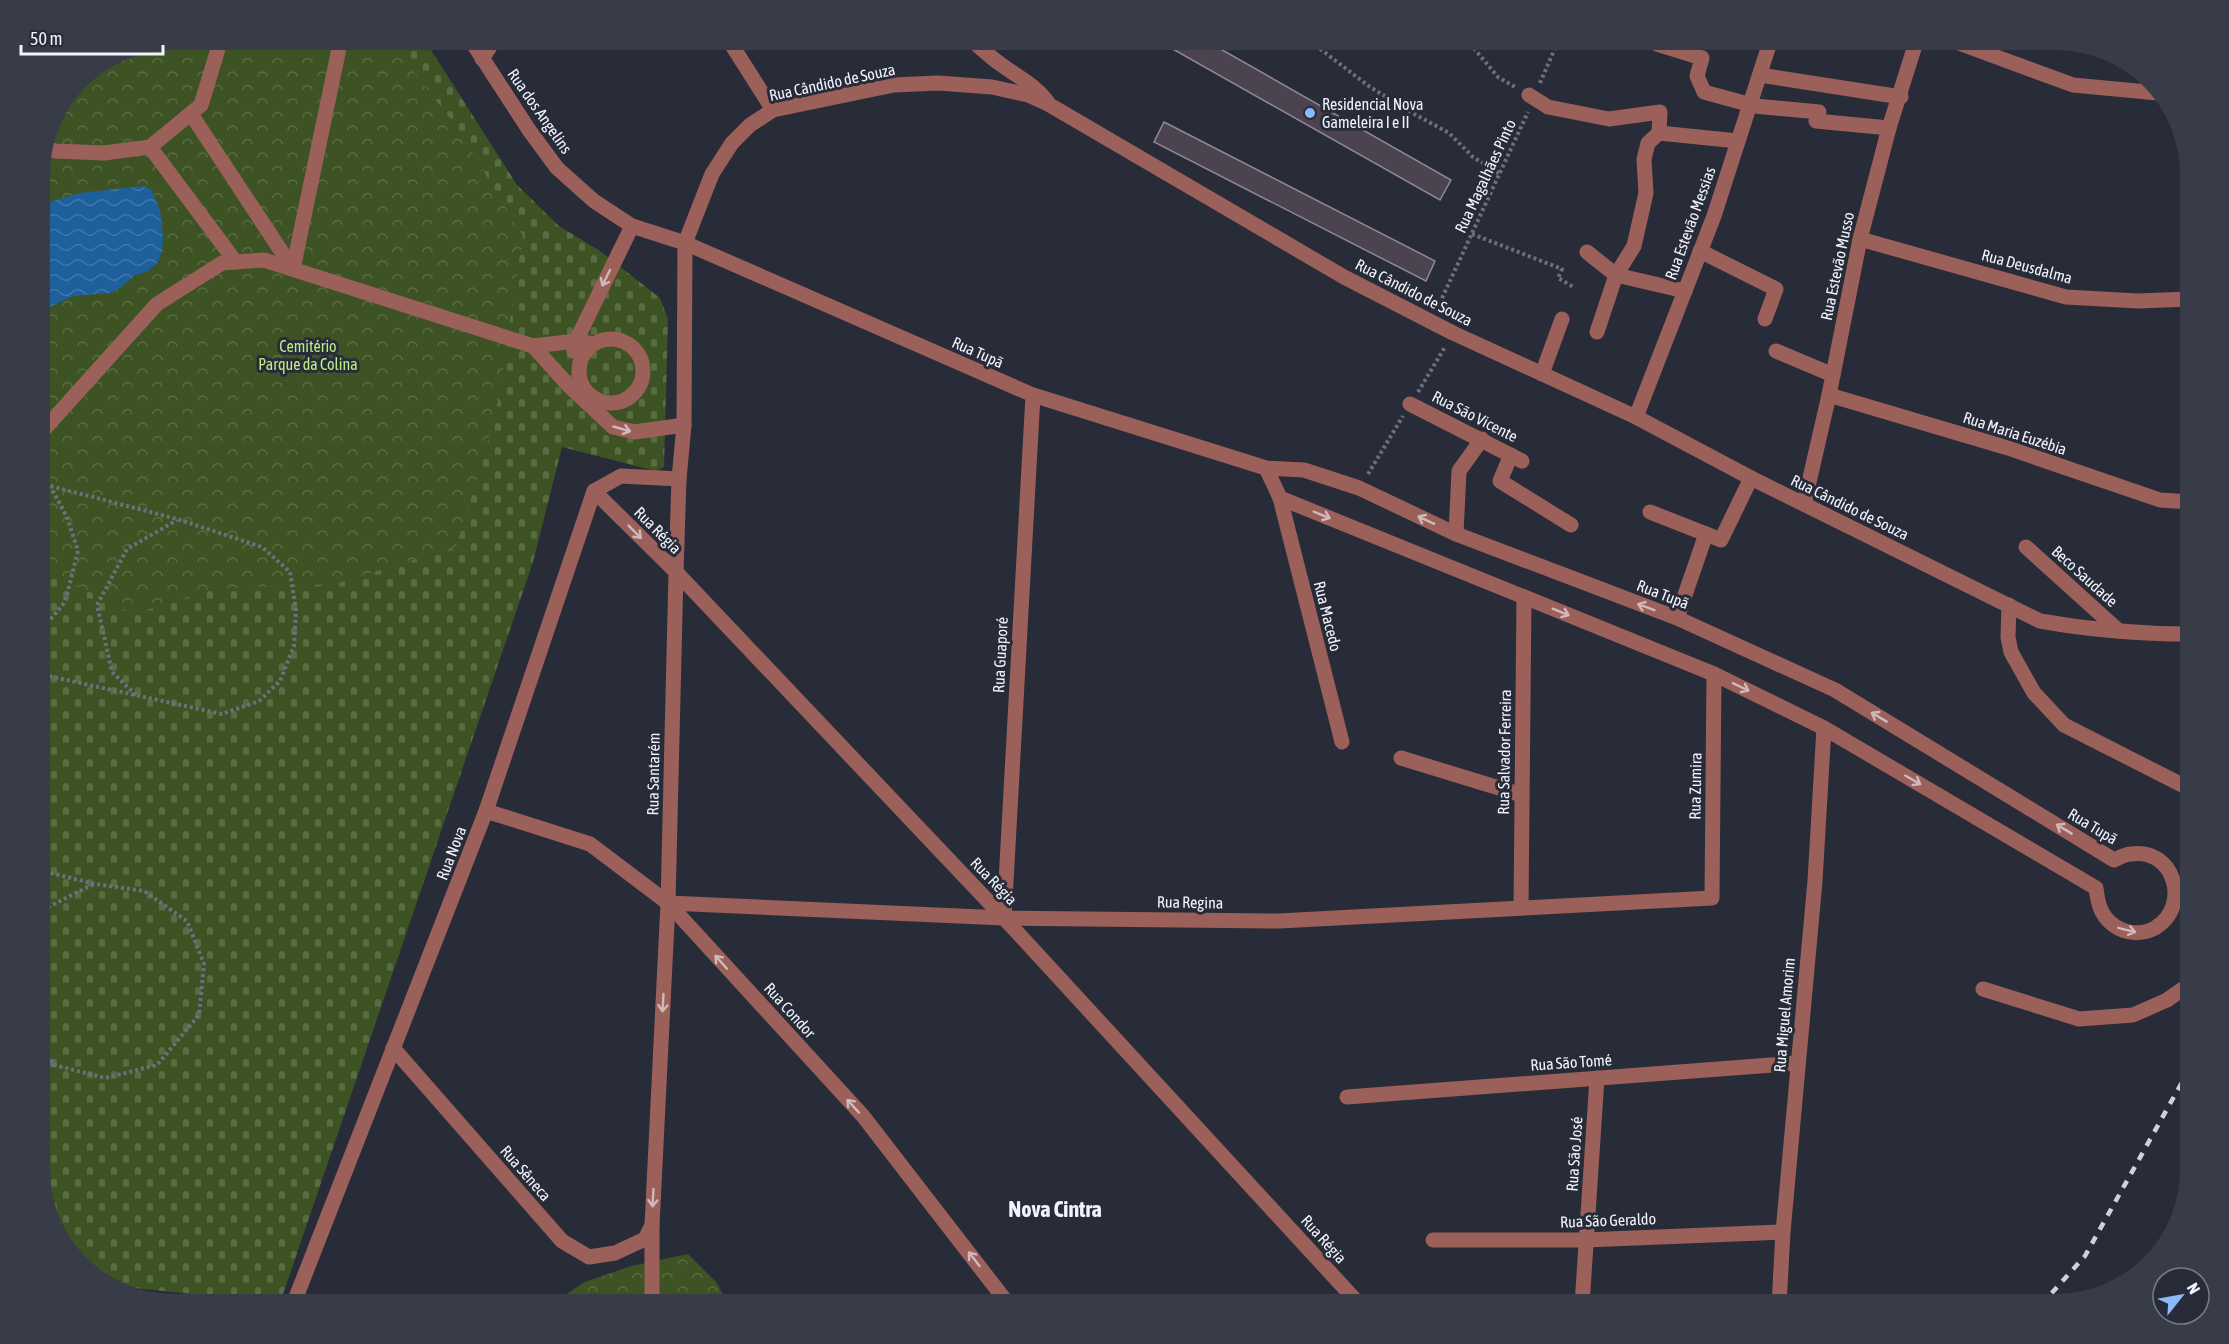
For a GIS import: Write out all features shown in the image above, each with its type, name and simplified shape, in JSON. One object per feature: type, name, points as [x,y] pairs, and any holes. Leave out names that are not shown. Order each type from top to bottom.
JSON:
[{"type":"street","points":[[52,150],[104,153],[150,147],[201,105],[218,50]]},
{"type":"street","points":[[293,268],[339,50]]},
{"type":"street","name":"Rua dos Angelins","points":[[477,50],[528,130],[557,168],[594,201],[632,226],[685,243]]},
{"type":"street","points":[[482,58],[487,50]]},
{"type":"street","points":[[735,50],[773,110]]},
{"type":"street","points":[[983,50],[1040,92],[1048,104]]},
{"type":"street","points":[[1676,50],[1702,58],[1697,76],[1704,92],[1750,105],[1818,112],[1816,121],[1889,128]]},
{"type":"street","name":"Rua Estevão Messias","points":[[1636,417],[1714,216],[1768,50]]},
{"type":"street","name":"Rua Estevão Musso","points":[[1804,504],[1829,395],[1860,239],[1889,128],[1914,50]]},
{"type":"street","points":[[1978,50],[2073,85],[2149,92]]},
{"type":"street","points":[[1760,75],[1900,97]]},
{"type":"street","name":"Rua Cândido de Souza","points":[[685,243],[712,174],[732,143],[750,125],[773,110],[894,85],[938,83],[992,87],[1028,95],[1048,104],[1344,277],[1432,322],[1636,417],[1751,478],[2040,621],[2087,629],[2179,634]]},
{"type":"street","points":[[1531,97],[1548,107],[1609,119],[1660,112],[1659,133],[1648,143],[1644,159],[1646,193],[1634,246],[1616,275],[1597,332]]},
{"type":"street","points":[[191,114],[293,268]]},
{"type":"street","points":[[1659,133],[1738,141]]},
{"type":"street","points":[[150,147],[235,261]]},
{"type":"street","points":[[568,385],[576,341],[632,226]]},
{"type":"street","name":"Rua Deusdalma","points":[[1860,239],[2066,297],[2139,301],[2179,299]]},
{"type":"street","name":"Rua Tupã","points":[[685,243],[1033,395],[1266,468],[1304,470],[1359,488],[1456,534],[1677,618],[1835,690],[2114,860],[2132,853],[2151,856],[2167,868],[2175,886],[2175,905],[2164,922],[2147,932],[2128,933],[2110,924],[2098,907],[2096,888],[1824,728],[1714,674],[1280,498]]},
{"type":"street","name":"Rua Santarém","points":[[652,1294],[652,1226],[668,903],[679,479],[684,425],[685,243]]},
{"type":"street","points":[[1700,251],[1776,289],[1765,319]]},
{"type":"street","points":[[1587,252],[1616,275],[1685,291]]},
{"type":"street","points":[[50,423],[157,304],[205,272],[222,263],[235,261],[264,260],[293,268],[533,346],[576,341],[594,344]]},
{"type":"street","points":[[1542,374],[1562,319]]},
{"type":"street","points":[[614,339],[634,348],[643,367],[643,378],[639,388],[632,396],[623,402],[612,404],[592,397],[585,389],[580,380],[581,360],[594,344],[614,339]]},
{"type":"street","points":[[533,346],[568,385],[613,427],[635,432],[684,425]]},
{"type":"street","points":[[1776,351],[1833,375]]},
{"type":"street","points":[[568,385],[585,389]]},
{"type":"street","name":"Rua Guaporé","points":[[1004,918],[1033,395]]},
{"type":"street","name":"Rua Maria Euzébia","points":[[1829,395],[2008,448],[2160,500],[2179,501]]},
{"type":"street","name":"Rua São Vicente","points":[[1410,404],[1517,458],[1500,481],[1571,525]]},
{"type":"street","points":[[1456,534],[1459,471],[1482,439]]},
{"type":"street","points":[[1266,468],[1280,498]]},
{"type":"street","points":[[594,491],[621,476],[679,479]]},
{"type":"street","points":[[1650,512],[1721,540],[1751,478]]},
{"type":"street","name":"Rua Régia","points":[[594,491],[676,572],[1004,918],[1350,1294]]},
{"type":"street","name":"Rua Nova","points":[[297,1294],[486,812],[594,491]]},
{"type":"street","name":"Rua Macedo","points":[[1280,498],[1342,742]]},
{"type":"street","points":[[1677,618],[1706,534]]},
{"type":"street","name":"Beco Saudade","points":[[2026,547],[2119,631]]},
{"type":"street","name":"Rua Salvador Ferreira","points":[[1521,908],[1524,597]]},
{"type":"street","points":[[2009,606],[2008,637],[2012,652],[2034,693],[2064,724],[2180,784]]},
{"type":"street","name":"Rua Zumira","points":[[1712,898],[1714,674]]},
{"type":"street","name":"Rua Miguel Amorim","points":[[1780,1294],[1783,1232],[1815,881],[1824,728]]},
{"type":"street","points":[[1401,758],[1522,795]]},
{"type":"street","name":"Rua Condor","points":[[486,812],[590,844],[668,903],[863,1116],[1001,1294]]},
{"type":"street","name":"Rua Regina","points":[[668,903],[1004,918],[1280,921],[1712,898]]},
{"type":"street","points":[[1983,989],[2079,1019],[2133,1015],[2167,1000],[2180,991]]},
{"type":"street","name":"Rua Sêneca","points":[[393,1048],[562,1241],[590,1257],[615,1253],[645,1239],[652,1226]]},
{"type":"street","name":"Rua São Tomé","points":[[1347,1097],[1798,1063]]},
{"type":"street","name":"Rua São José","points":[[1583,1294],[1597,1078]]},
{"type":"street","name":"Rua São Geraldo","points":[[1433,1240],[1585,1240],[1783,1232]]},
{"type":"path","points":[[1321,50],[1370,87],[1449,133],[1473,157],[1500,174]]},
{"type":"path","points":[[1476,50],[1498,76],[1531,97]]},
{"type":"path","name":"Rua Magalhães Pinto","points":[[1432,322],[1500,174],[1553,50]]},
{"type":"path","points":[[1472,234],[1562,269],[1558,278],[1575,288]]},
{"type":"path","points":[[50,486],[177,519],[262,547],[290,572],[296,610],[294,646],[280,681],[259,701],[222,714],[50,676]]},
{"type":"path","points":[[50,486],[67,517],[78,551],[65,602],[50,620]]},
{"type":"path","points":[[137,695],[112,672],[97,605],[127,549],[177,519]]},
{"type":"path","points":[[50,873],[95,884],[144,891],[187,921],[204,964],[199,1015],[157,1065],[105,1078],[50,1064]]},
{"type":"path","points":[[50,906],[95,884]]},
{"type":"path","points":[[50,1059],[54,1065]]},
{"type":"green space","name":"Cemitério Parque da Colina","points":[[174,50],[431,50],[517,185],[559,226],[600,251],[660,298],[668,319],[664,467],[656,471],[562,447],[533,562],[283,1294],[192,1294],[136,1288],[98,1269],[75,1246],[66,1232],[54,1202],[50,1178],[50,166],[54,142],[70,105],[92,80],[119,62],[142,54]]},
{"type":"green space","points":[[397,50],[457,127],[523,236],[495,419],[456,547],[335,584],[213,589],[134,614],[57,576],[50,576],[50,166],[59,126],[70,105],[92,80],[105,70],[134,56],[158,51]]},
{"type":"green space","points":[[688,1254],[716,1282],[723,1294],[566,1294],[585,1282],[631,1266]]},
{"type":"water","points":[[143,186],[151,189],[160,210],[162,251],[158,262],[147,272],[135,275],[119,289],[110,293],[73,296],[50,307],[50,202],[80,193]]},
{"type":"building","name":"Residencial Nova Gameleira I e II","points":[[1174,50],[1222,50],[1451,180],[1440,200]]},
{"type":"building","points":[[1164,122],[1435,261],[1426,281],[1154,142]]},
{"type":"railway","points":[[2051,1294],[2085,1256],[2180,1086]]},
{"type":"place","name":"Residencial Nova Gameleira I e II","points":[[1310,113]]},
{"type":"district","name":"Nova Cintra","points":[[1055,1209]]}]
